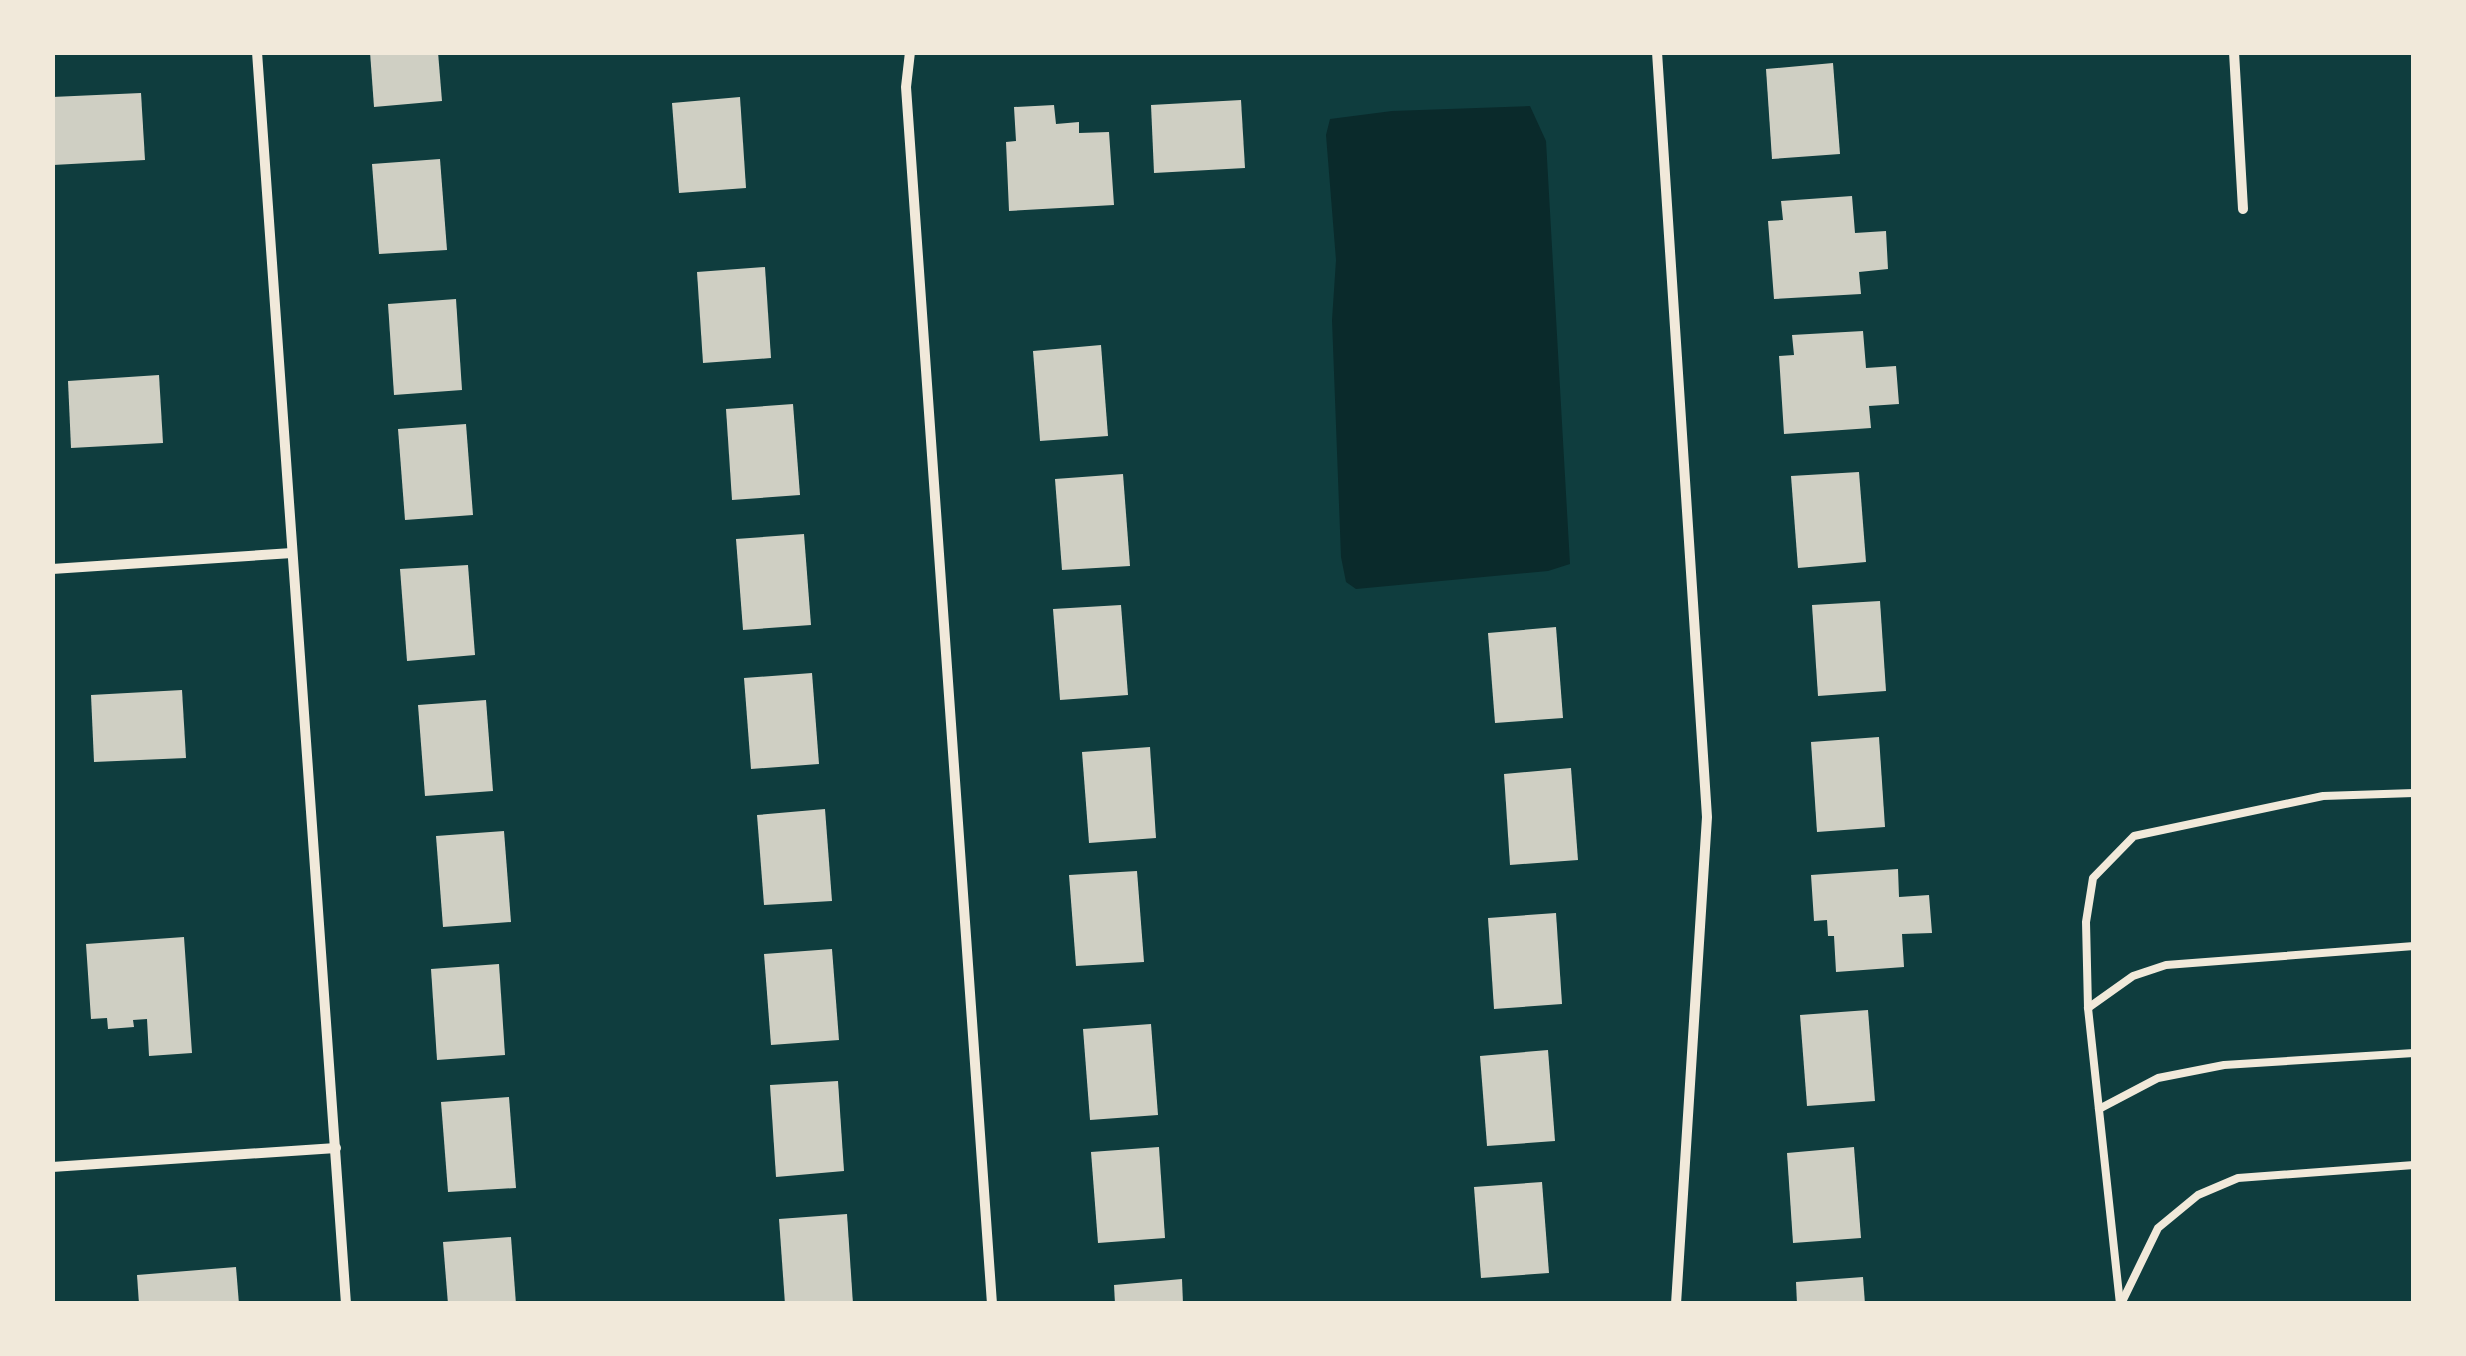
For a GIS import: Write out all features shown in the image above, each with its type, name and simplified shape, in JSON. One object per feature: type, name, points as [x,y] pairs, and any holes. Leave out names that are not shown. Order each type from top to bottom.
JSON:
[{"type":"street","points":[[257,52],[346,1304]]},
{"type":"street","points":[[910,52],[907,107],[992,1304]]},
{"type":"street","points":[[1656,52],[1707,817],[1676,1304]]},
{"type":"street","points":[[2234,52],[2243,209]]},
{"type":"street","points":[[52,569],[292,553]]},
{"type":"street","points":[[52,1167],[336,1148]]},
{"type":"lane","points":[[2120,1304],[2088,1008],[2086,922],[2092,878],[2134,836],[2322,796],[2414,793]]},
{"type":"lane","points":[[2088,1008],[2134,976],[2166,965],[2414,946]]},
{"type":"lane","points":[[2099,1108],[2158,1078],[2224,1066],[2414,1053]]},
{"type":"lane","points":[[2120,1304],[2158,1228],[2198,1195],[2238,1178],[2414,1166]]},
{"type":"water","points":[[1530,106],[1546,141],[1570,564],[1548,571],[1356,589],[1346,582],[1341,557],[1332,320],[1336,260],[1326,135],[1330,119],[1392,111]]},
{"type":"building","points":[[370,52],[438,52],[442,101],[374,107]]},
{"type":"building","points":[[1833,63],[1840,154],[1772,159],[1766,69]]},
{"type":"building","points":[[141,93],[145,160],[53,165],[52,97]]},
{"type":"building","points":[[740,97],[746,188],[679,193],[672,103]]},
{"type":"building","points":[[1241,100],[1245,168],[1154,173],[1151,105]]},
{"type":"building","points":[[1054,105],[1056,124],[1079,122],[1079,133],[1109,132],[1114,205],[1009,211],[1006,142],[1016,141],[1014,107]]},
{"type":"building","points":[[440,159],[447,250],[379,254],[372,164]]},
{"type":"building","points":[[1852,196],[1855,233],[1886,231],[1888,269],[1859,272],[1861,294],[1774,299],[1768,221],[1783,220],[1781,201]]},
{"type":"building","points":[[765,267],[771,358],[703,363],[697,272]]},
{"type":"building","points":[[456,299],[462,390],[394,395],[388,304]]},
{"type":"building","points":[[1863,331],[1866,368],[1896,366],[1899,404],[1869,406],[1871,428],[1784,434],[1779,356],[1794,355],[1792,335]]},
{"type":"building","points":[[1101,345],[1108,436],[1040,441],[1033,351]]},
{"type":"building","points":[[159,375],[163,443],[71,448],[68,381]]},
{"type":"building","points":[[793,404],[800,495],[732,500],[726,409]]},
{"type":"building","points":[[466,424],[473,515],[405,520],[398,429]]},
{"type":"building","points":[[1859,472],[1866,562],[1798,568],[1791,476]]},
{"type":"building","points":[[1123,474],[1130,566],[1062,570],[1055,479]]},
{"type":"building","points":[[804,534],[811,625],[743,630],[736,539]]},
{"type":"building","points":[[468,565],[475,655],[407,661],[400,569]]},
{"type":"building","points":[[1880,601],[1886,691],[1818,696],[1812,605]]},
{"type":"building","points":[[1121,605],[1128,695],[1060,700],[1053,609]]},
{"type":"building","points":[[1556,627],[1563,718],[1495,723],[1488,633]]},
{"type":"building","points":[[812,673],[819,764],[751,769],[744,678]]},
{"type":"building","points":[[182,690],[186,758],[94,762],[91,695]]},
{"type":"building","points":[[486,700],[493,791],[425,796],[418,705]]},
{"type":"building","points":[[1879,737],[1885,827],[1817,832],[1811,742]]},
{"type":"building","points":[[1150,747],[1156,838],[1089,843],[1082,752]]},
{"type":"building","points":[[1571,768],[1578,860],[1510,865],[1504,774]]},
{"type":"building","points":[[825,809],[832,901],[764,905],[757,815]]},
{"type":"building","points":[[504,831],[511,922],[443,927],[436,836]]},
{"type":"building","points":[[1898,869],[1899,897],[1929,895],[1932,933],[1902,934],[1904,967],[1836,972],[1834,936],[1828,936],[1827,920],[1814,921],[1811,875]]},
{"type":"building","points":[[1137,871],[1144,962],[1076,966],[1069,875]]},
{"type":"building","points":[[1556,913],[1562,1004],[1494,1009],[1488,918]]},
{"type":"building","points":[[184,937],[192,1053],[149,1056],[147,1019],[133,1020],[134,1027],[108,1029],[107,1018],[91,1019],[86,944]]},
{"type":"building","points":[[832,949],[839,1040],[771,1045],[764,954]]},
{"type":"building","points":[[499,964],[505,1055],[437,1060],[431,969]]},
{"type":"building","points":[[1868,1010],[1875,1101],[1807,1106],[1800,1015]]},
{"type":"building","points":[[1151,1024],[1158,1115],[1090,1120],[1083,1029]]},
{"type":"building","points":[[1548,1050],[1555,1141],[1487,1146],[1480,1056]]},
{"type":"building","points":[[838,1081],[844,1171],[776,1177],[770,1085]]},
{"type":"building","points":[[509,1097],[516,1188],[448,1192],[441,1102]]},
{"type":"building","points":[[1159,1147],[1165,1238],[1098,1243],[1091,1152]]},
{"type":"building","points":[[1854,1147],[1861,1238],[1793,1243],[1787,1153]]},
{"type":"building","points":[[1542,1182],[1549,1273],[1481,1278],[1474,1187]]},
{"type":"building","points":[[847,1214],[853,1304],[785,1304],[779,1219]]},
{"type":"building","points":[[511,1237],[516,1304],[448,1304],[443,1242]]},
{"type":"building","points":[[236,1267],[239,1304],[139,1304],[137,1275]]},
{"type":"building","points":[[1863,1277],[1865,1304],[1797,1304],[1796,1282]]},
{"type":"building","points":[[1182,1279],[1183,1304],[1115,1304],[1114,1285]]}]
